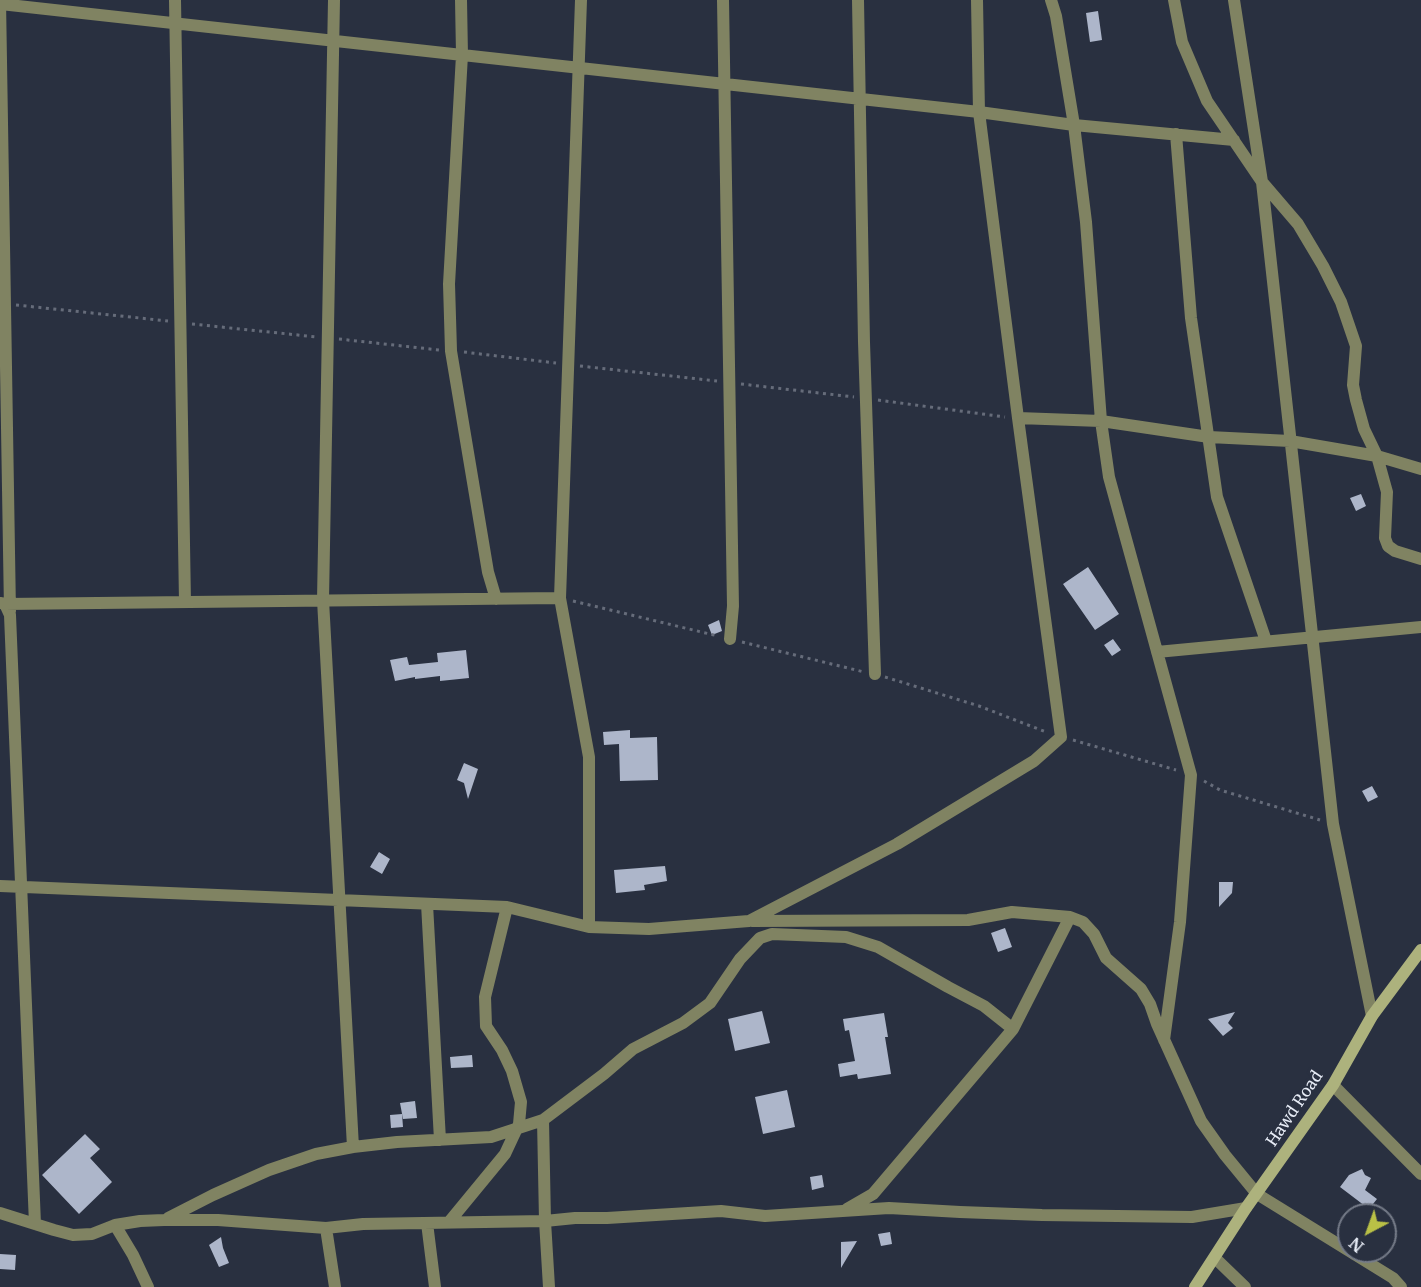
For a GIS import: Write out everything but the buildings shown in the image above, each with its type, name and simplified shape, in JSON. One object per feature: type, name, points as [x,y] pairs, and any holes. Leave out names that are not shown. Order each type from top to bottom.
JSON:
[{"type":"main road","name":"Hawd Road","points":[[1195,1287],[1246,1208],[1333,1085],[1372,1016],[1421,950]]},
{"type":"street","points":[[175,0],[184,602]]},
{"type":"street","points":[[334,0],[323,600],[353,1147]]},
{"type":"street","points":[[461,0],[462,55],[448,284],[451,351],[489,572],[496,598]]},
{"type":"street","points":[[581,0],[560,598],[590,757],[589,927]]},
{"type":"street","points":[[723,0],[733,606],[730,639]]},
{"type":"street","points":[[858,0],[865,398],[875,674]]},
{"type":"street","points":[[748,921],[897,844],[1034,761],[1061,737],[979,112],[977,0]]},
{"type":"street","points":[[1051,0],[1056,16],[1074,125],[1086,222],[1101,421],[1108,477],[1191,775],[1180,922],[1164,1040]]},
{"type":"street","points":[[1174,0],[1182,42],[1207,101],[1262,182],[1298,224],[1341,302],[1356,346],[1354,393],[1364,429],[1377,456],[1387,492],[1385,538],[1388,546],[1395,551],[1421,559]]},
{"type":"street","points":[[1234,0],[1262,182],[1333,824],[1372,1016]]},
{"type":"street","points":[[35,1224],[22,886],[7,606],[0,3],[979,112],[1074,125],[1234,140]]},
{"type":"street","points":[[1176,134],[1191,318],[1217,497],[1266,641]]},
{"type":"street","points":[[1018,418],[1101,421],[1209,437],[1290,441],[1377,456],[1421,469]]},
{"type":"street","points":[[7,606],[560,598]]},
{"type":"street","points":[[1157,652],[1421,627]]},
{"type":"street","points":[[0,886],[507,908],[589,927],[649,929],[748,921],[968,920],[1012,912],[1070,917],[1083,921],[1094,934],[1106,958],[1141,989],[1150,1004],[1201,1121],[1257,1194],[1393,1278],[1401,1287]]},
{"type":"street","points":[[427,904],[440,1140]]},
{"type":"street","points":[[449,1222],[505,1154],[519,1124],[520,1102],[512,1071],[502,1050],[486,1026],[485,997],[507,908]]},
{"type":"street","points":[[843,1211],[873,1194],[1013,1029],[1070,917]]},
{"type":"street","points":[[164,1220],[269,1170],[316,1154],[397,1142],[491,1137],[543,1120],[633,1049],[683,1023],[710,1004],[740,959],[760,938],[772,934],[846,937],[878,947],[984,1006],[1013,1029]]},
{"type":"street","points":[[1333,1085],[1421,1174]]},
{"type":"street","points":[[543,1120],[549,1287]]},
{"type":"street","points":[[0,1213],[73,1235],[92,1234],[140,1221],[164,1220],[218,1220],[326,1228],[363,1224],[545,1221],[721,1211],[765,1216],[889,1208],[1030,1215],[1192,1217],[1246,1208]]},
{"type":"street","points":[[427,1222],[435,1287]]},
{"type":"street","points":[[115,1226],[133,1255],[148,1287]]},
{"type":"street","points":[[326,1228],[336,1287]]},
{"type":"street","points":[[1215,1258],[1245,1287]]},
{"type":"path","points":[[3,304],[451,351],[865,398],[1018,418]]},
{"type":"path","points":[[560,598],[875,674],[979,706],[1061,737],[1191,775],[1220,790],[1333,824]]}]
